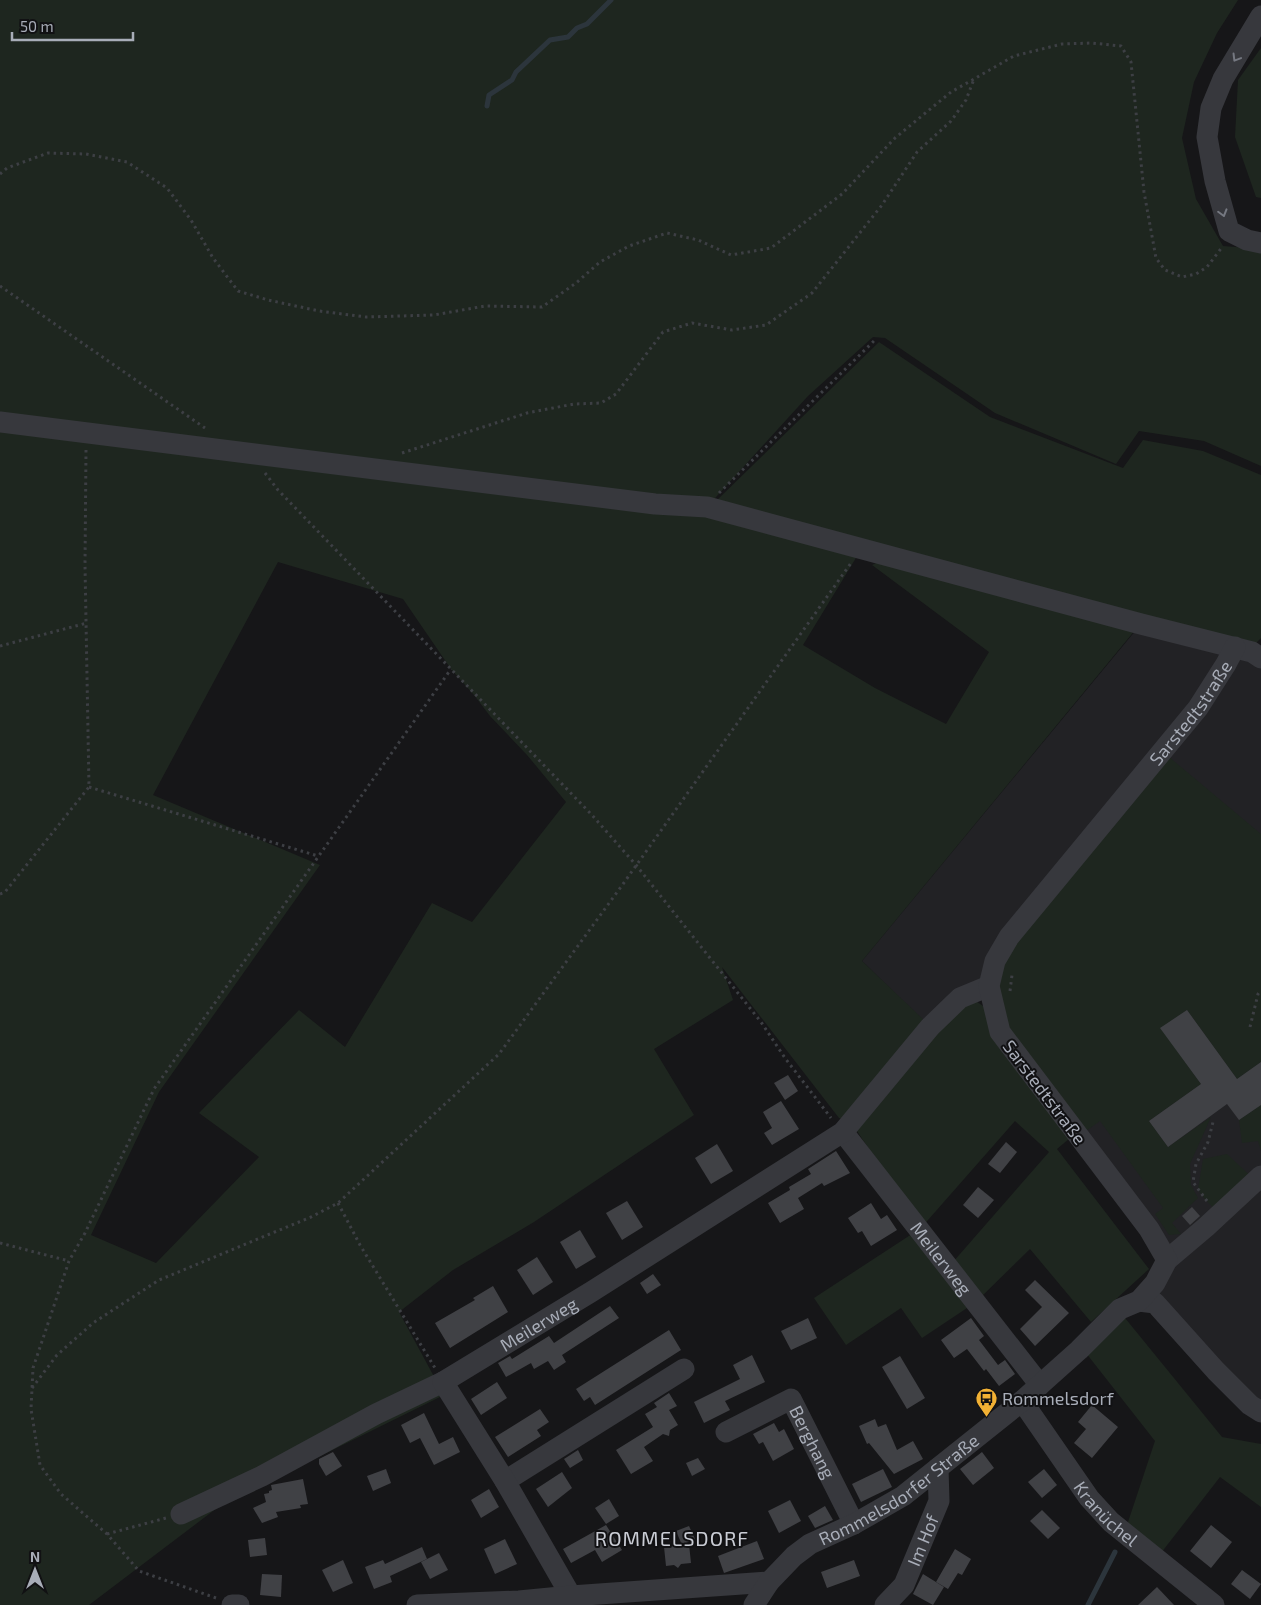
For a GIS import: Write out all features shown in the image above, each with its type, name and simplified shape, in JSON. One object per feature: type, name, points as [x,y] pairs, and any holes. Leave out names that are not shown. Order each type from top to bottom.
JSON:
[{"type":"street","points":[[1261,16],[1223,79],[1211,108],[1207,137],[1215,181],[1228,231],[1247,240],[1261,243]]},
{"type":"street","points":[[0,422],[654,504],[704,507],[1141,624],[1235,647],[1252,652],[1261,658]]},
{"type":"street","name":"Sarstedtstraße","points":[[1167,1260],[1149,1228],[1000,1032],[989,986],[995,960],[1009,937],[1198,708],[1235,647]]},
{"type":"street","name":"Meilerweg","points":[[181,1514],[262,1476],[376,1414],[443,1382],[591,1292],[843,1132],[930,1027],[960,998],[989,986]]},
{"type":"street","name":"Meilerweg","points":[[843,1132],[1040,1385]]},
{"type":"street","points":[[1139,1301],[1155,1283],[1167,1260],[1261,1176]]},
{"type":"street","points":[[1139,1301],[1155,1303],[1250,1406],[1261,1412]]},
{"type":"street","name":"Rommelsdorfer Straße","points":[[754,1605],[769,1582],[794,1556],[810,1544],[854,1524],[903,1496],[1022,1401],[1120,1309],[1139,1301]]},
{"type":"street","points":[[505,1482],[684,1370]]},
{"type":"street","points":[[443,1382],[505,1482],[571,1596]]},
{"type":"street","name":"Berghang","points":[[726,1432],[791,1399],[854,1524]]},
{"type":"street","name":"Kranüchel","points":[[1022,1401],[1088,1498],[1111,1522],[1214,1605]]},
{"type":"street","name":"Im Hof","points":[[885,1605],[904,1585],[939,1501],[938,1468]]},
{"type":"street","points":[[417,1605],[520,1603],[571,1596],[769,1582]]},
{"type":"street","points":[[233,1605],[239,1605]]},
{"type":"path","points":[[0,174],[7,168],[48,153],[86,154],[127,162],[167,188],[191,220],[213,258],[238,291],[268,300],[319,311],[366,317],[434,316],[485,306],[542,307],[576,283],[600,262],[629,246],[667,233],[698,240],[731,255],[771,248],[842,194],[895,138],[951,92],[1014,56],[1062,44],[1092,44],[1122,46],[1131,62],[1144,192],[1156,258],[1165,270],[1182,277],[1196,274],[1207,267],[1223,246],[1228,231]]},
{"type":"path","points":[[376,470],[405,451],[527,414],[574,404],[601,403],[616,394],[664,332],[692,323],[732,330],[766,325],[812,293],[882,205],[917,152],[951,121],[966,100],[974,79]]},
{"type":"path","points":[[0,286],[206,429]]},
{"type":"path","points":[[704,507],[876,339]]},
{"type":"path","points":[[0,894],[5,892],[89,787],[85,565],[86,433]]},
{"type":"path","points":[[263,471],[278,490],[590,814],[636,865],[756,1015],[786,1058],[843,1132]]},
{"type":"path","points":[[32,1388],[57,1355],[93,1322],[159,1280],[311,1217],[338,1203],[499,1054],[862,548]]},
{"type":"path","points":[[0,646],[87,623]]},
{"type":"path","points":[[233,1605],[139,1571],[107,1534],[61,1494],[40,1464],[31,1409],[33,1368],[69,1261],[85,1233],[154,1089],[451,669]]},
{"type":"path","points":[[89,787],[318,856]]},
{"type":"path","points":[[1010,993],[1012,970]]},
{"type":"path","points":[[1250,1027],[1258,994],[1261,990]]},
{"type":"path","points":[[1212,1122],[1208,1142],[1196,1164],[1193,1182],[1204,1198],[1220,1214]]},
{"type":"path","points":[[338,1203],[360,1245],[443,1382]]},
{"type":"path","points":[[0,1243],[69,1261]]},
{"type":"path","points":[[107,1534],[181,1514]]},
{"type":"shaded area","points":[[0,0],[1238,0],[1217,33],[1194,82],[1182,138],[1196,199],[1223,246],[1261,249],[1261,466],[1204,441],[1139,431],[1116,464],[995,413],[885,338],[873,337],[808,396],[707,507],[862,548],[803,645],[875,688],[946,724],[989,652],[872,565],[883,560],[1136,629],[862,961],[926,1022],[848,1120],[839,1118],[722,967],[733,1000],[654,1049],[694,1115],[534,1222],[453,1270],[399,1312],[444,1395],[221,1505],[89,1605],[0,1605]],"holes":[[[278,562],[403,599],[451,669],[566,802],[472,922],[432,903],[345,1047],[299,1010],[199,1113],[259,1157],[156,1263],[91,1235],[159,1092],[320,865],[153,795]]]},
{"type":"shaded area","points":[[1261,48],[1261,198],[1256,197],[1235,137],[1238,80]]},
{"type":"shaded area","points":[[879,342],[990,417],[1123,468],[1143,440],[1203,451],[1261,475],[1261,638],[1253,646],[714,503]]},
{"type":"shaded area","points":[[1141,624],[1261,658],[1261,1412],[1155,1303],[1166,1260],[989,986],[930,1027],[862,961]]},
{"type":"shaded area","points":[[1162,751],[1261,834],[1261,1062],[1237,1079],[1187,1010],[1161,1028],[1201,1084],[1149,1121],[1168,1147],[1211,1117],[1190,1164],[1191,1185],[1198,1198],[1172,1223],[1181,1234],[1169,1235],[1155,1214],[1163,1208],[1100,1121],[1079,1136],[1000,1032],[995,961]]},
{"type":"shaded area","points":[[973,999],[983,1006],[1070,1138],[1057,1149],[1149,1269],[1091,1322],[1030,1249],[980,1298],[953,1262],[1049,1152],[1015,1121],[921,1228],[855,1128],[959,1006]]},
{"type":"shaded area","points":[[1261,1105],[1261,1151],[1258,1141],[1242,1143],[1239,1120]]},
{"type":"shaded area","points":[[1227,1154],[1256,1181],[1220,1215],[1198,1189],[1203,1159]]},
{"type":"shaded area","points":[[915,1232],[970,1306],[922,1338],[901,1308],[846,1345],[814,1298]]},
{"type":"shaded area","points":[[1125,1318],[1222,1437],[1261,1444],[1261,1507],[1220,1477],[1161,1553],[1126,1528],[1155,1441],[1086,1353]]},
{"type":"building","points":[[1187,1010],[1237,1079],[1261,1062],[1261,1105],[1239,1120],[1227,1104],[1168,1147],[1149,1121],[1201,1084],[1160,1028]]},
{"type":"building","points":[[788,1075],[798,1091],[785,1100],[774,1083]]},
{"type":"building","points":[[781,1101],[799,1129],[772,1145],[764,1133],[772,1128],[763,1112]]},
{"type":"building","points":[[1006,1142],[1017,1152],[1000,1173],[988,1164]]},
{"type":"building","points":[[717,1144],[733,1171],[711,1184],[695,1158]]},
{"type":"building","points":[[836,1151],[850,1173],[824,1186],[822,1183],[798,1198],[804,1209],[780,1223],[768,1203],[790,1190],[789,1187],[811,1174],[808,1169]]},
{"type":"building","points":[[978,1187],[994,1200],[978,1218],[963,1205]]},
{"type":"building","points":[[627,1201],[643,1227],[622,1240],[606,1213]]},
{"type":"building","points":[[871,1203],[881,1219],[887,1215],[897,1230],[871,1246],[862,1231],[858,1233],[848,1218]]},
{"type":"building","points":[[1192,1207],[1200,1216],[1190,1225],[1182,1216]]},
{"type":"building","points":[[580,1230],[596,1257],[576,1269],[560,1242]]},
{"type":"building","points":[[537,1257],[553,1282],[533,1295],[517,1270]]},
{"type":"building","points":[[653,1274],[661,1285],[647,1294],[640,1283]]},
{"type":"building","points":[[1035,1280],[1069,1313],[1035,1346],[1020,1329],[1042,1307],[1025,1290]]},
{"type":"building","points":[[493,1286],[508,1312],[450,1348],[435,1323],[475,1300],[473,1298]]},
{"type":"building","points":[[610,1306],[619,1318],[562,1355],[566,1362],[554,1370],[548,1361],[534,1369],[531,1363],[506,1377],[498,1363],[510,1356],[512,1359],[549,1336],[554,1343]]},
{"type":"building","points":[[808,1318],[817,1338],[791,1350],[781,1331]]},
{"type":"building","points":[[971,1318],[984,1336],[979,1340],[998,1365],[1005,1360],[1015,1374],[999,1386],[986,1369],[984,1371],[967,1349],[954,1358],[941,1340]]},
{"type":"building","points":[[669,1330],[681,1350],[595,1405],[590,1397],[584,1401],[576,1389]]},
{"type":"building","points":[[752,1355],[765,1382],[725,1401],[730,1410],[704,1423],[694,1402],[740,1379],[733,1365]]},
{"type":"building","points":[[900,1356],[925,1398],[907,1409],[882,1367]]},
{"type":"building","points":[[497,1382],[507,1398],[481,1415],[471,1399]]},
{"type":"building","points":[[669,1393],[677,1406],[669,1410],[678,1425],[670,1430],[669,1436],[663,1434],[644,1447],[653,1461],[631,1474],[616,1450],[653,1427],[645,1414],[657,1407],[654,1403]]},
{"type":"building","points":[[1092,1405],[1118,1427],[1092,1458],[1074,1443],[1086,1429],[1078,1422]]},
{"type":"building","points":[[540,1409],[549,1422],[537,1430],[541,1436],[508,1457],[495,1437]]},
{"type":"building","points":[[424,1413],[439,1444],[453,1437],[460,1452],[434,1465],[420,1438],[410,1443],[401,1425]]},
{"type":"building","points":[[875,1419],[878,1427],[886,1424],[897,1450],[913,1441],[923,1459],[894,1474],[869,1443],[867,1444],[859,1426]]},
{"type":"building","points":[[774,1423],[779,1432],[784,1429],[794,1449],[773,1461],[763,1442],[759,1444],[753,1434]]},
{"type":"building","points":[[578,1450],[583,1460],[570,1468],[564,1459]]},
{"type":"building","points":[[333,1452],[342,1466],[326,1476],[319,1464],[319,1459]]},
{"type":"building","points":[[982,1452],[994,1468],[973,1485],[960,1469]]},
{"type":"building","points":[[698,1458],[705,1469],[692,1476],[686,1463]]},
{"type":"building","points":[[386,1469],[391,1483],[373,1491],[367,1476]]},
{"type":"building","points":[[883,1469],[892,1487],[861,1502],[852,1484]]},
{"type":"building","points":[[1044,1469],[1057,1485],[1042,1498],[1028,1482]]},
{"type":"building","points":[[562,1472],[572,1488],[548,1507],[536,1489]]},
{"type":"building","points":[[303,1479],[308,1504],[300,1505],[301,1508],[276,1512],[278,1517],[262,1523],[253,1508],[266,1502],[264,1494],[272,1490],[271,1485]]},
{"type":"building","points":[[489,1489],[499,1507],[481,1518],[471,1500]]},
{"type":"building","points":[[609,1499],[619,1516],[606,1524],[595,1508]]},
{"type":"building","points":[[790,1500],[801,1521],[779,1533],[768,1511]]},
{"type":"building","points":[[825,1506],[833,1520],[815,1528],[808,1516]]},
{"type":"building","points":[[1042,1510],[1060,1528],[1048,1539],[1030,1521]]},
{"type":"building","points":[[606,1525],[622,1550],[602,1562],[595,1550],[571,1563],[563,1549]]},
{"type":"building","points":[[1211,1525],[1232,1542],[1211,1568],[1190,1551]]},
{"type":"building","points":[[689,1526],[695,1539],[682,1545],[676,1531]]},
{"type":"building","points":[[265,1538],[267,1555],[250,1557],[248,1540]]},
{"type":"building","points":[[505,1539],[517,1564],[495,1574],[484,1549]]},
{"type":"building","points":[[757,1541],[764,1559],[724,1573],[718,1556]]},
{"type":"building","points":[[689,1544],[691,1563],[681,1564],[678,1568],[674,1565],[666,1566],[664,1547]]},
{"type":"building","points":[[422,1547],[427,1559],[390,1576],[392,1582],[374,1589],[365,1567],[383,1560],[385,1564]]},
{"type":"building","points":[[955,1549],[971,1559],[962,1575],[958,1573],[948,1589],[936,1582]]},
{"type":"building","points":[[439,1553],[448,1570],[430,1579],[421,1562]]},
{"type":"building","points":[[343,1560],[353,1583],[333,1592],[322,1570]]},
{"type":"building","points":[[854,1560],[860,1576],[827,1588],[821,1572]]},
{"type":"building","points":[[1242,1570],[1261,1584],[1250,1599],[1231,1584]]},
{"type":"building","points":[[262,1574],[282,1575],[281,1597],[260,1595]]},
{"type":"building","points":[[923,1574],[944,1587],[933,1605],[913,1594]]},
{"type":"building","points":[[1157,1587],[1174,1605],[1138,1605]]},
{"type":"waterway","points":[[487,106],[489,95],[512,80],[516,72],[550,40],[568,37],[577,28],[587,24],[611,0]]},
{"type":"waterway","points":[[1088,1605],[1115,1552]]},
{"type":"place","name":"Rommelsdorf","points":[[986,1417]]},
{"type":"district","name":"ROMMELSDORF","points":[[672,1538]]}]
